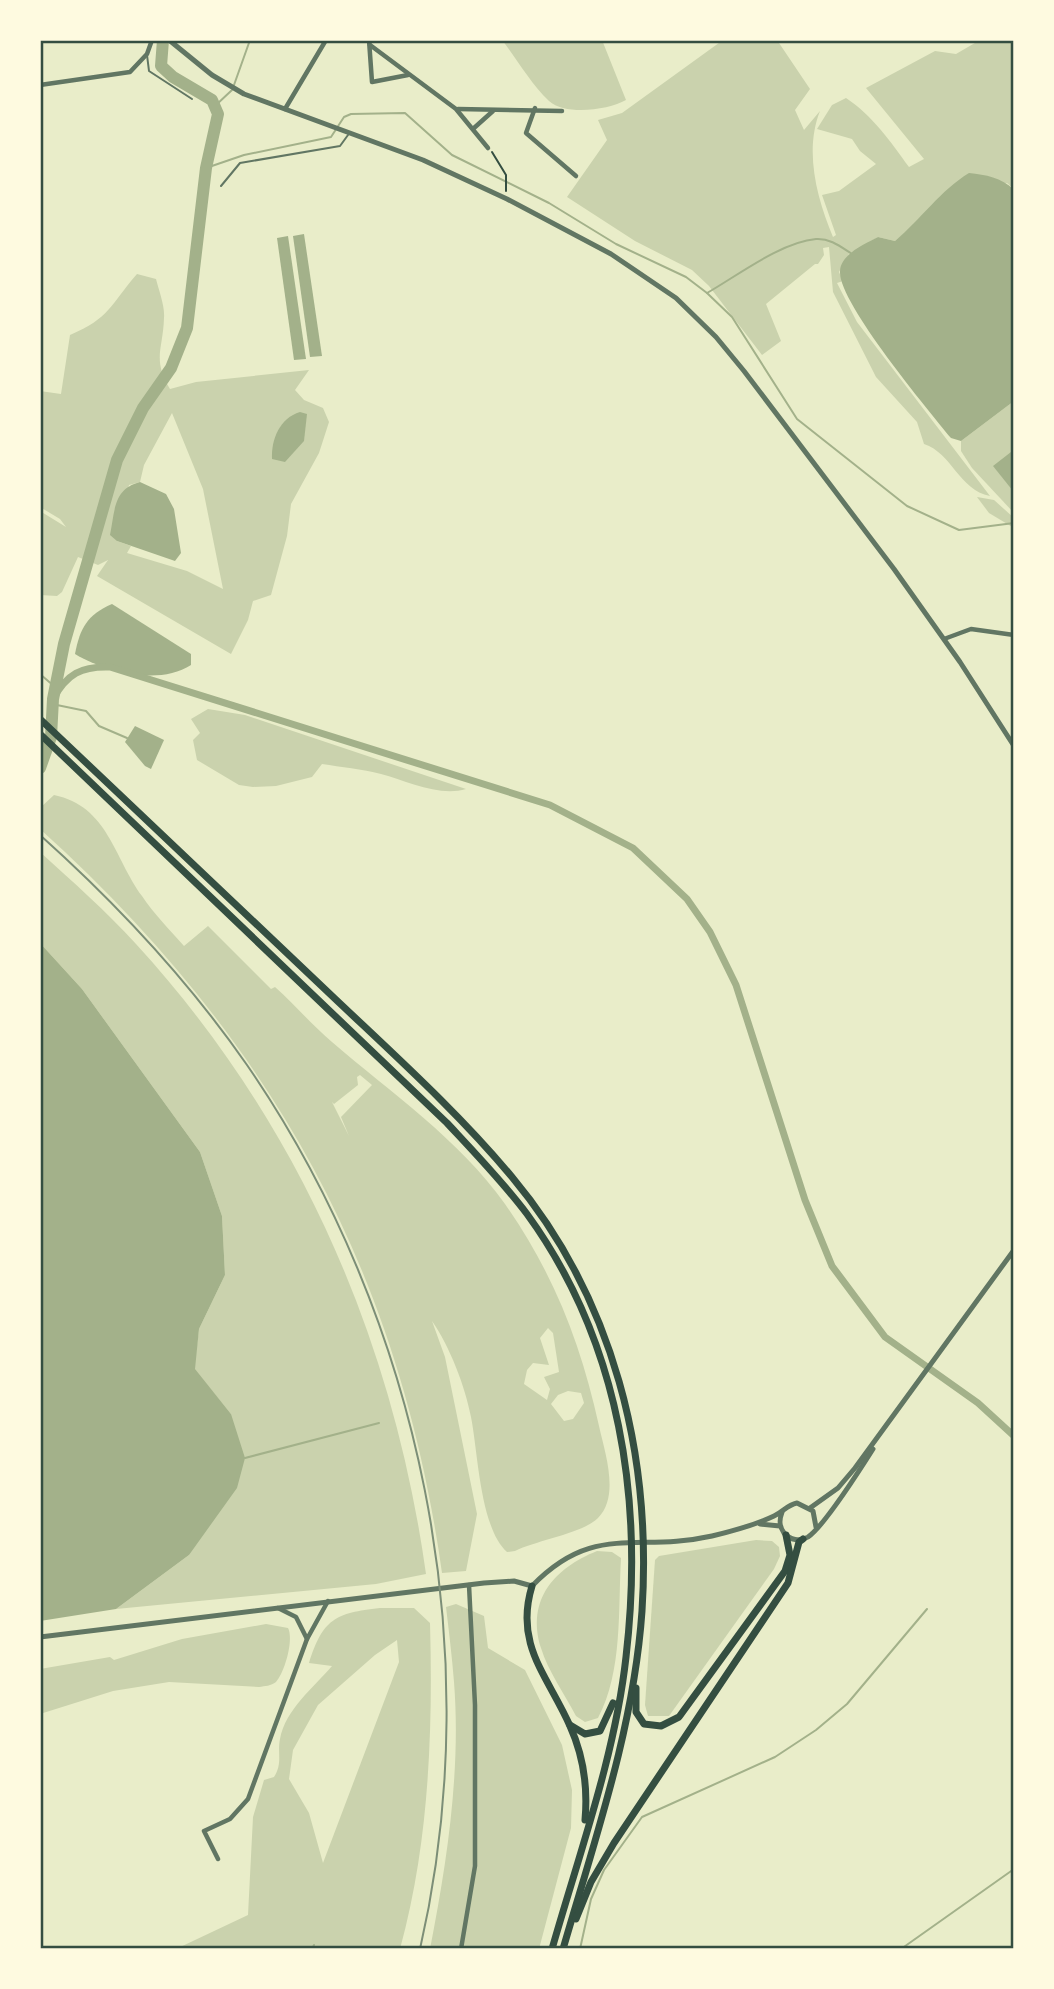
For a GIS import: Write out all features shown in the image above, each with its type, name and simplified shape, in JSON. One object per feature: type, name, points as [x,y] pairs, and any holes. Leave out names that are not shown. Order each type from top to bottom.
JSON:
[{"type":"highway","points":[[40,719],[456,1114],[512,1177],[561,1245],[610,1346],[634,1437],[644,1531],[636,1712],[644,1724],[660,1726],[679,1717],[785,1572],[790,1555],[786,1535]]},
{"type":"highway","points":[[40,734],[447,1123],[505,1186],[550,1250],[576,1297],[598,1349],[623,1438],[632,1528],[626,1659],[613,1725],[552,1949]]},
{"type":"highway","points":[[564,1949],[591,1882],[788,1583],[799,1542],[803,1539]]},
{"type":"highway","points":[[532,1586],[527,1604],[528,1637],[538,1669],[570,1725],[581,1753],[587,1782],[583,1842]]},
{"type":"highway","points":[[564,1949],[610,1787],[637,1658]]},
{"type":"highway","points":[[570,1725],[576,1731],[592,1735],[604,1727],[626,1659]]},
{"type":"street","points":[[40,85],[130,72],[147,54],[152,40]]},
{"type":"street","points":[[169,40],[195,63],[233,87],[423,160],[508,199],[637,270],[701,321],[747,374],[944,639],[1014,746]]},
{"type":"street","points":[[285,109],[326,40]]},
{"type":"street","points":[[370,42],[409,75],[456,108],[488,148]]},
{"type":"street","points":[[370,42],[372,82],[409,75]]},
{"type":"street","points":[[456,108],[536,108],[562,111]]},
{"type":"street","points":[[536,108],[526,134],[576,176]]},
{"type":"street","points":[[474,128],[494,110]]},
{"type":"street","points":[[944,639],[971,629],[1014,635]]},
{"type":"street","points":[[810,1508],[817,1506],[838,1488],[1014,1250]]},
{"type":"street","points":[[783,1511],[780,1526],[786,1535],[803,1539],[841,1497],[890,1419]]},
{"type":"street","points":[[40,1637],[469,1585],[514,1581],[532,1586],[554,1564],[576,1551],[601,1544],[673,1542],[710,1536],[753,1524],[797,1503],[810,1508],[815,1514],[816,1527]]},
{"type":"street","points":[[753,1524],[780,1526]]},
{"type":"street","points":[[461,1949],[475,1866],[475,1705],[469,1585]]},
{"type":"street","points":[[218,1859],[204,1831],[230,1819],[248,1799],[306,1639],[328,1601]]},
{"type":"street","points":[[274,1607],[296,1617],[306,1639]]},
{"type":"lane","points":[[147,54],[149,71],[192,99]]},
{"type":"lane","points":[[221,186],[240,163],[340,146],[350,132]]},
{"type":"path","points":[[488,148],[502,163],[508,199]]},
{"type":"shaded area","points":[[502,40],[602,40],[626,100],[587,110],[556,106],[536,87]]},
{"type":"shaded area","points":[[723,40],[777,40],[810,89],[795,110],[804,130],[820,111],[813,142],[814,175],[833,237],[836,235],[822,195],[839,191],[876,164],[860,151],[852,139],[817,129],[832,105],[846,98],[856,105],[909,167],[924,159],[866,88],[935,51],[956,54],[980,40],[1014,40],[1014,189],[1007,183],[923,217],[895,241],[878,237],[849,254],[839,272],[843,281],[837,283],[857,322],[990,496],[971,487],[942,455],[924,444],[917,422],[876,377],[833,292],[829,247],[823,248],[824,255],[818,264],[766,304],[781,341],[762,355],[709,286],[692,270],[635,241],[567,197],[607,140],[598,120],[622,113]]},
{"type":"shaded area","points":[[969,173],[999,179],[1014,190],[1014,401],[961,441],[951,438],[869,331],[844,287],[840,272],[844,260],[860,246],[878,237],[895,241],[949,188]]},
{"type":"shaded area","points":[[304,234],[322,356],[310,357],[293,236]]},
{"type":"shaded area","points":[[288,236],[306,359],[294,360],[277,238]]},
{"type":"shaded area","points":[[137,274],[156,279],[164,313],[161,370],[170,389],[196,382],[309,370],[295,390],[304,400],[323,408],[329,422],[319,453],[291,504],[287,536],[271,595],[253,601],[248,620],[231,654],[97,576],[108,560],[98,565],[78,557],[62,592],[57,596],[40,595],[40,511],[66,527],[60,519],[40,507],[40,391],[61,394],[70,335],[102,316]],"holes":[[[172,413],[203,489],[223,589],[187,571],[127,553],[131,546],[117,541],[129,485],[140,482],[144,465]]]},
{"type":"shaded area","points":[[1014,401],[1014,513],[972,468],[961,451],[961,441]]},
{"type":"shaded area","points":[[300,412],[307,414],[304,441],[285,462],[272,459],[278,430],[287,419]]},
{"type":"shaded area","points":[[1011,452],[1014,456],[1013,491],[993,466]]},
{"type":"shaded area","points":[[140,482],[166,494],[174,509],[181,553],[175,561],[117,541],[110,535],[120,496],[131,485]]},
{"type":"shaded area","points":[[977,497],[994,500],[1014,518],[1014,528],[989,513]]},
{"type":"shaded area","points":[[112,604],[191,654],[191,665],[164,675],[132,674],[101,666],[75,654],[86,623],[96,613]]},
{"type":"shaded area","points":[[208,709],[245,715],[466,789],[434,790],[374,772],[322,764],[312,777],[276,786],[239,785],[197,760],[193,740],[200,733],[191,719]]},
{"type":"shaded area","points":[[135,726],[164,740],[151,769],[145,766],[125,742]]},
{"type":"shaded area","points":[[54,795],[87,810],[108,835],[147,903],[184,946],[208,926],[271,989],[275,987],[317,1029],[446,1138],[487,1180],[522,1230],[552,1283],[584,1367],[609,1474],[608,1498],[605,1509],[598,1518],[570,1533],[507,1552],[498,1541],[486,1508],[465,1393],[451,1355],[432,1321],[445,1357],[477,1514],[466,1571],[442,1573],[422,1461],[393,1356],[356,1257],[311,1163],[256,1074],[193,989],[121,908],[40,829],[40,808]],"holes":[[[360,1075],[372,1085],[341,1117],[349,1136],[332,1102],[334,1104],[358,1085],[357,1077]],[[548,1328],[553,1333],[559,1372],[544,1377],[550,1389],[547,1400],[524,1384],[527,1370],[533,1363],[549,1365],[540,1338]],[[568,1391],[581,1393],[584,1403],[573,1419],[564,1421],[551,1404],[558,1395]]]},
{"type":"shaded area","points":[[40,852],[125,932],[194,1012],[245,1084],[290,1159],[329,1237],[362,1318],[390,1401],[411,1486],[426,1574],[376,1584],[116,1609],[189,1555],[231,1414],[194,1369],[199,1329],[225,1275],[222,1216],[200,1152],[82,989],[40,943]]},
{"type":"shaded area","points":[[40,943],[82,989],[200,1152],[222,1216],[225,1275],[199,1329],[195,1369],[231,1414],[245,1458],[237,1488],[189,1555],[116,1609],[40,1621]]},
{"type":"shaded area","points":[[756,1540],[772,1541],[779,1547],[780,1556],[774,1569],[669,1716],[648,1716],[645,1705],[655,1560],[659,1556]]},
{"type":"shaded area","points":[[597,1551],[612,1552],[621,1558],[618,1639],[606,1700],[598,1718],[585,1722],[576,1716],[548,1665],[537,1630],[538,1615],[541,1600],[557,1576],[568,1566]]},
{"type":"shaded area","points":[[456,1604],[484,1616],[488,1648],[525,1670],[562,1745],[572,1790],[571,1828],[539,1949],[430,1949],[447,1849],[454,1782],[456,1715],[446,1607]]},
{"type":"shaded area","points":[[380,1608],[414,1608],[430,1623],[431,1705],[427,1787],[417,1869],[400,1949],[176,1949],[248,1915],[253,1817],[264,1780],[274,1777],[277,1772],[279,1744],[288,1718],[332,1666],[309,1663],[314,1648],[326,1628],[341,1616]],"holes":[[[397,1640],[399,1662],[323,1863],[309,1813],[289,1779],[293,1750],[318,1705],[375,1655]]]},
{"type":"shaded area","points":[[266,1624],[288,1628],[290,1633],[285,1663],[276,1682],[272,1684],[259,1687],[169,1682],[113,1691],[40,1714],[40,1669],[110,1657],[114,1660],[182,1639]]},
{"type":"waterway","points":[[40,768],[51,737],[53,699],[64,644],[117,460],[143,408],[171,368],[187,328],[206,168],[218,114],[212,100],[173,77],[161,66],[163,40]]},
{"type":"waterway","points":[[234,85],[250,40]]},
{"type":"waterway","points":[[216,105],[232,90]]},
{"type":"waterway","points":[[206,168],[244,155],[331,137],[344,117],[351,114],[405,113],[452,155],[549,203],[616,244],[686,277],[707,293],[732,317],[797,419],[907,506],[959,530],[1014,523]]},
{"type":"waterway","points":[[707,293],[774,253],[802,241],[826,240],[852,254]]},
{"type":"waterway","points":[[53,699],[64,683],[76,673],[91,668],[110,667],[550,805],[633,848],[687,899],[710,932],[736,985],[805,1200],[832,1266],[885,1337],[978,1403],[1014,1436]]},
{"type":"waterway","points":[[40,674],[55,687]]},
{"type":"waterway","points":[[52,704],[86,711],[99,726],[127,738]]},
{"type":"waterway","points":[[245,1458],[379,1423]]},
{"type":"waterway","points":[[580,1949],[591,1899],[604,1870],[642,1817],[775,1757],[816,1730],[847,1704],[927,1609]]},
{"type":"waterway","points":[[901,1949],[1014,1869]]},
{"type":"waterway","points":[[312,1949],[314,1945]]},
{"type":"railway","points":[[40,835],[97,888],[150,944],[201,1003],[247,1065],[307,1163],[357,1268],[396,1377],[425,1489],[441,1604],[447,1720],[440,1835],[420,1949]]}]
